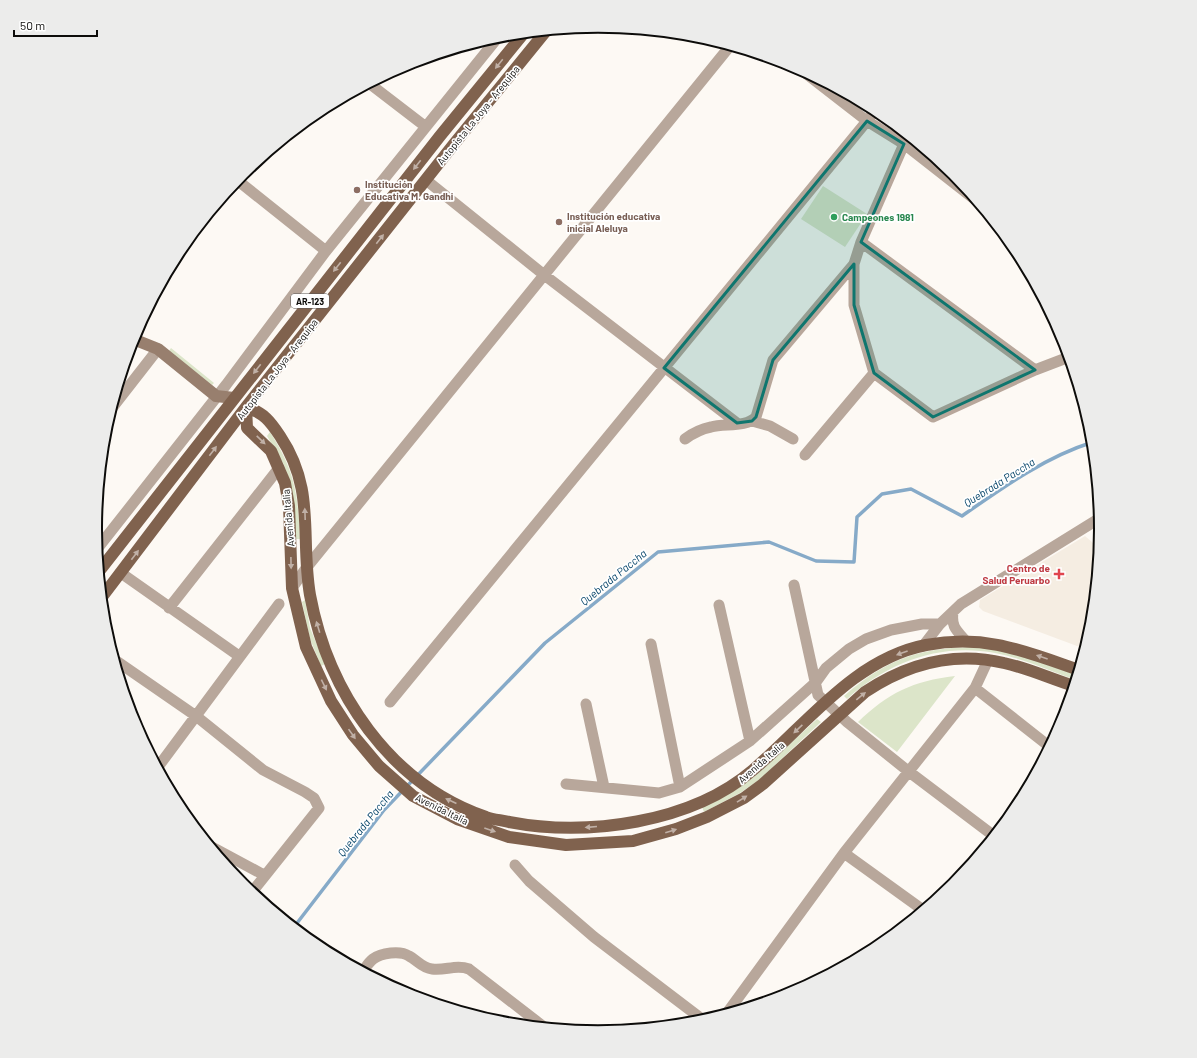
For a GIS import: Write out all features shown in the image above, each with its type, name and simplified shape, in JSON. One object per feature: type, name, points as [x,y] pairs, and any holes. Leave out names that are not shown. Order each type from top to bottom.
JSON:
[{"type":"main road","name":"Autopista La Joya - Arequipa","points":[[107,591],[246,407],[542,36]]},
{"type":"main road","name":"Autopista La Joya - Arequipa","points":[[104,564],[440,136],[518,40]]},
{"type":"main road","name":"Avenida Italia","points":[[1069,684],[1006,663],[964,657],[946,659],[910,668],[877,684],[839,715],[763,784],[744,798],[707,817],[676,829],[633,842],[566,845],[509,836],[457,819],[413,796],[379,766],[352,735],[331,701],[306,647],[292,588],[289,506],[286,488],[271,451],[247,428],[246,407],[261,412],[275,428],[293,459],[303,488],[307,567],[310,593],[317,625],[330,664],[342,690],[365,726],[399,765],[441,796],[487,818],[535,827],[586,828],[630,823],[666,814],[701,802],[734,784],[752,771],[840,690],[877,664],[923,646],[965,640],[1012,647],[1074,668]]},
{"type":"street","points":[[103,543],[226,385],[326,251],[492,45]]},
{"type":"street","points":[[292,588],[307,567],[543,274],[727,50]]},
{"type":"street","points":[[821,86],[866,121],[937,166]]},
{"type":"street","points":[[374,87],[426,127]]},
{"type":"street","points":[[390,702],[871,115]]},
{"type":"street","points":[[904,144],[861,242],[854,264],[854,305],[874,373],[933,417],[1035,370],[1064,359]]},
{"type":"street","points":[[426,180],[543,274],[737,423]]},
{"type":"street","points":[[243,184],[326,251]]},
{"type":"street","points":[[861,242],[1035,370]]},
{"type":"street","points":[[752,421],[756,416],[773,360],[854,264]]},
{"type":"street","points":[[139,341],[158,349],[216,396],[234,398]]},
{"type":"street","points":[[120,398],[158,349]]},
{"type":"street","points":[[805,455],[874,373]]},
{"type":"street","points":[[226,385],[234,398]]},
{"type":"street","points":[[685,439],[696,431],[707,428],[752,421],[770,426],[793,439]]},
{"type":"street","points":[[169,608],[279,468]]},
{"type":"street","points":[[923,646],[940,624],[960,604],[1094,522]]},
{"type":"street","points":[[121,574],[238,656]]},
{"type":"street","points":[[794,585],[818,695],[839,715],[908,771],[990,833]]},
{"type":"street","points":[[161,762],[238,656],[279,604]]},
{"type":"street","points":[[719,605],[750,741]]},
{"type":"street","points":[[953,612],[952,621],[954,628],[965,640]]},
{"type":"street","points":[[566,784],[659,792],[680,787],[750,741],[816,682],[831,664],[849,649],[866,639],[891,630],[922,624],[940,624]]},
{"type":"street","points":[[652,644],[680,787]]},
{"type":"street","points":[[732,1007],[844,853],[975,688],[988,660]]},
{"type":"street","points":[[121,664],[196,716],[263,770],[314,798],[319,808],[255,887]]},
{"type":"street","points":[[975,688],[1045,743]]},
{"type":"street","points":[[586,704],[604,787]]},
{"type":"street","points":[[224,853],[264,875]]},
{"type":"street","points":[[844,853],[919,907]]},
{"type":"street","points":[[515,865],[529,881],[594,937],[696,1015]]},
{"type":"street","points":[[366,967],[373,958],[384,954],[398,953],[408,955],[421,966],[431,969],[442,970],[461,966],[469,969],[537,1021]]},
{"type":"highlighted area","points":[[867,121],[904,144],[861,242],[1035,370],[933,417],[874,373],[854,305],[854,264],[773,360],[756,417],[752,421],[737,423],[664,368]]},
{"type":"shaded area","name":"Centro de Salud Peruarbo","points":[[1085,536],[1094,543],[1090,594],[1080,647],[983,611],[979,607],[980,600]]},
{"type":"green space","name":"Campeones 1981","points":[[823,186],[867,214],[845,247],[801,219]]},
{"type":"green space","points":[[171,348],[214,383],[212,385],[169,351]]},
{"type":"green space","points":[[270,432],[285,459],[294,483],[298,509],[300,539],[296,539],[289,478],[283,463],[267,436]]},
{"type":"green space","points":[[305,600],[310,628],[325,664],[321,666],[310,639],[302,602]]},
{"type":"green space","points":[[983,647],[1011,652],[1073,673],[1071,678],[1026,661],[995,653],[954,651],[935,653],[916,658],[880,675],[847,699],[844,696],[877,671],[908,656],[942,649]]},
{"type":"green space","points":[[955,676],[897,752],[858,722],[880,703],[902,690],[926,681]]},
{"type":"green space","points":[[817,719],[821,722],[759,780],[740,793],[704,812],[702,807],[737,789],[755,776]]},
{"type":"waterway","name":"Quebrada Paccha","points":[[297,923],[384,810],[545,643],[658,552],[769,542],[816,561],[854,562],[857,517],[882,494],[911,489],[962,516],[1024,474],[1058,456],[1087,444]]},
{"type":"place","name":"Institución Educativa M. Gandhi","points":[[357,190]]},
{"type":"place","name":"Campeones 1981","points":[[834,217]]},
{"type":"place","name":"Institución educativa inicial Aleluya","points":[[559,222]]},
{"type":"place","name":"Centro de Salud Peruarbo","points":[[1059,574]]}]
